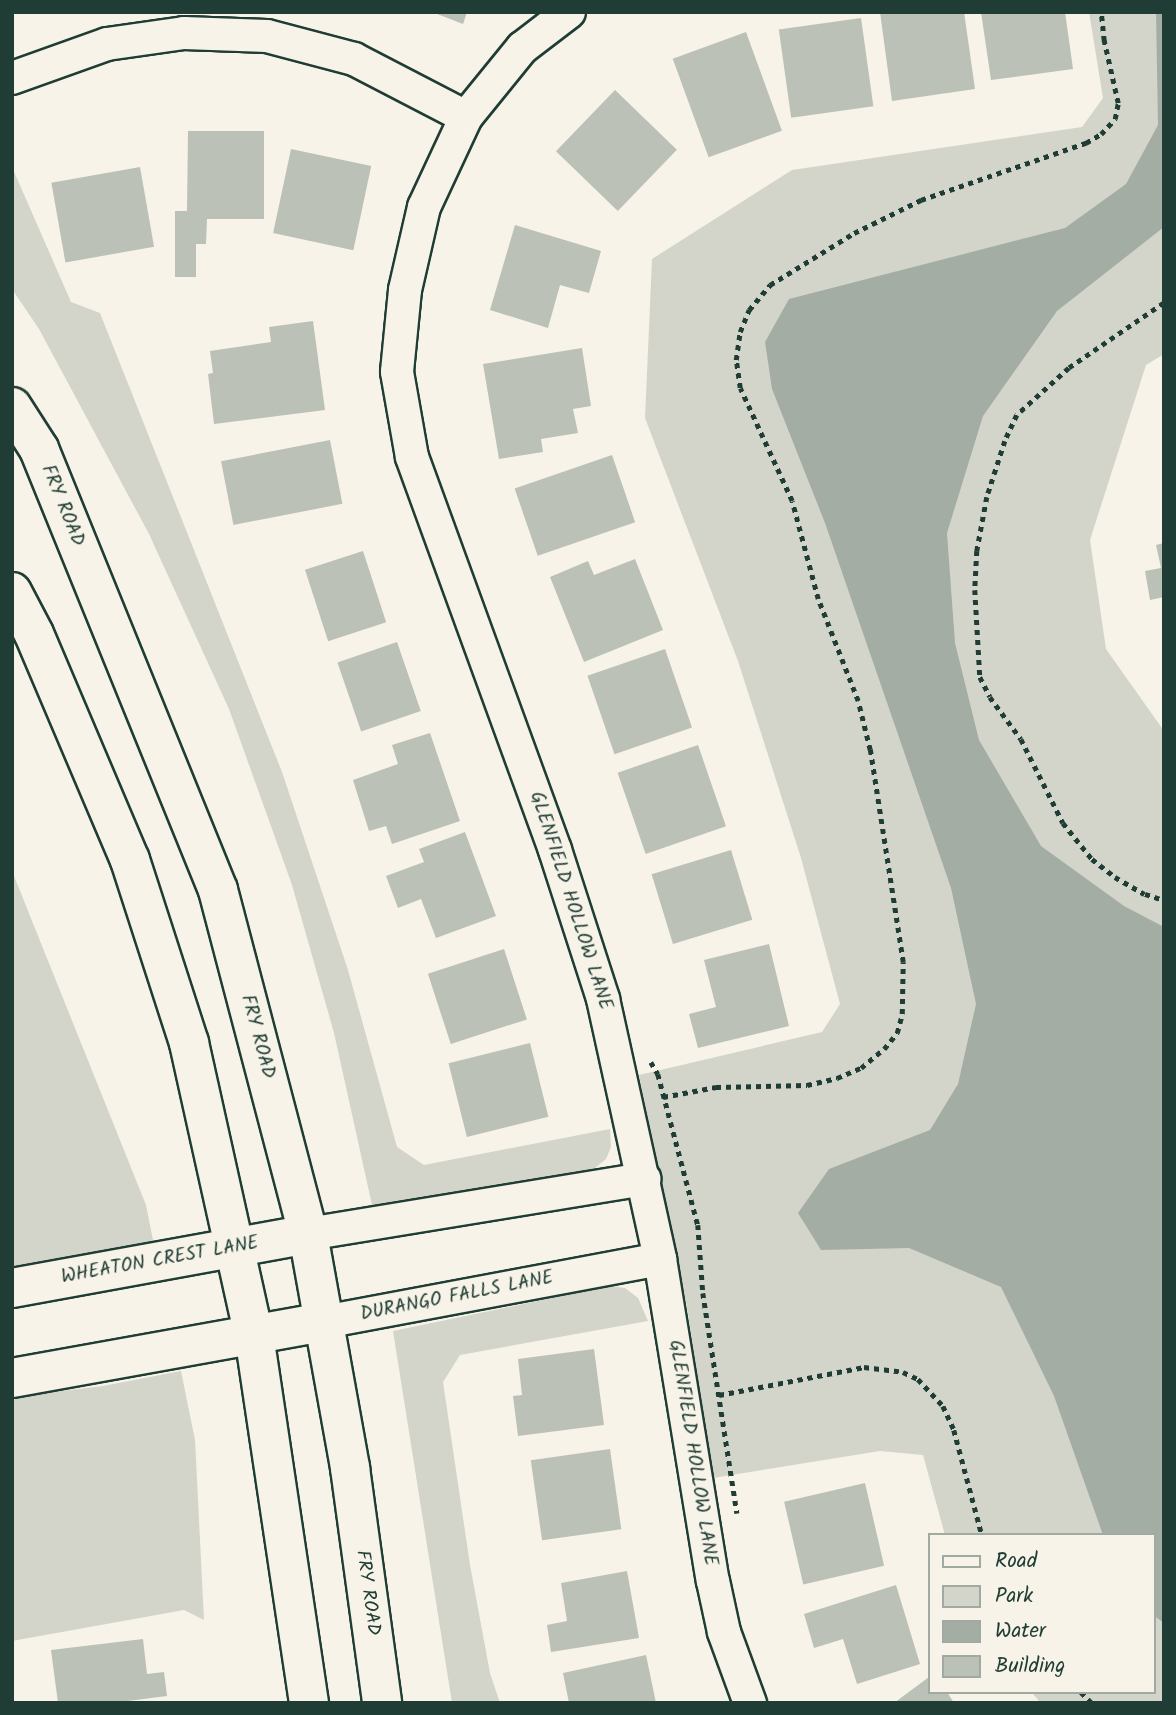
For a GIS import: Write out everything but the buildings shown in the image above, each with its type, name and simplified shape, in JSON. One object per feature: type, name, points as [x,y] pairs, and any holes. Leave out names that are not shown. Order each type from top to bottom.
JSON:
[{"type":"main road","name":"FRY ROAD","points":[[12,407],[39,449],[218,890],[308,1234],[351,1476],[382,1703]]},
{"type":"main road","points":[[12,592],[34,634],[130,860],[189,1043],[254,1335],[309,1703]]},
{"type":"main road","name":"WHEATON CREST LANE","points":[[12,1288],[308,1234]]},
{"type":"main road","name":"DURANGO FALLS LANE","points":[[254,1335],[324,1322]]},
{"type":"main road","points":[[12,1378],[254,1335]]},
{"type":"street","name":"GLENFIELD HOLLOW LANE","points":[[569,12],[522,48],[466,117],[424,207],[405,290],[397,372],[410,445],[555,850],[603,999],[645,1179],[713,1580],[724,1632],[750,1703]]},
{"type":"street","points":[[12,78],[107,44],[184,33],[267,36],[354,59],[466,117]]},
{"type":"street","points":[[308,1234],[645,1179]]},
{"type":"street","name":"DURANGO FALLS LANE","points":[[324,1322],[660,1259]]},
{"type":"path","points":[[663,1097],[716,1087],[807,1085],[837,1078],[861,1068],[884,1049],[897,1033],[902,1014],[903,962],[870,750],[858,701],[818,599],[792,501],[740,388],[736,360],[740,332],[749,310],[770,285],[854,233],[922,201],[1086,142],[1101,134],[1115,120],[1118,103],[1104,41],[1101,12]]},
{"type":"path","points":[[1164,303],[1069,368],[1017,415],[1005,441],[987,498],[977,551],[975,590],[981,677],[990,697],[1021,738],[1063,823],[1092,859],[1115,877],[1145,894],[1164,900]]},
{"type":"path","points":[[719,1395],[864,1367],[903,1372],[918,1379],[943,1406],[954,1430],[981,1533]]},
{"type":"green space","points":[[1089,12],[1164,12],[1164,354],[1146,365],[1090,540],[1106,649],[1164,731],[1164,1703],[1041,1703],[1033,1694],[1155,1694],[1155,1533],[944,1533],[923,1455],[880,1451],[713,1478],[687,1307],[639,1075],[822,1032],[840,1004],[801,858],[738,661],[645,418],[652,259],[792,170],[1082,127],[1103,98]]},
{"type":"green space","points":[[12,167],[71,302],[100,313],[282,772],[348,970],[397,1147],[424,1165],[610,1129],[611,1147],[606,1159],[595,1168],[576,1175],[374,1214],[334,1033],[292,885],[229,709],[149,534],[39,329],[12,289]]},
{"type":"green space","points":[[12,871],[146,1205],[156,1255],[12,1277]]},
{"type":"green space","points":[[610,1286],[625,1288],[638,1298],[648,1321],[460,1355],[443,1382],[470,1565],[490,1673],[500,1703],[452,1703],[393,1331]]},
{"type":"green space","points":[[181,1371],[195,1440],[204,1620],[184,1610],[12,1641],[12,1397],[103,1386]]},
{"type":"water","points":[[1156,12],[1164,12],[1164,227],[1057,311],[983,416],[947,533],[955,643],[979,740],[1041,846],[1124,906],[1164,927],[1164,1623],[1155,1616],[1155,1533],[1102,1533],[1054,1396],[1001,1287],[909,1248],[821,1250],[798,1213],[829,1169],[930,1130],[958,1084],[976,1004],[951,888],[825,523],[772,389],[765,342],[789,299],[1065,228],[1126,184],[1158,125]]}]
